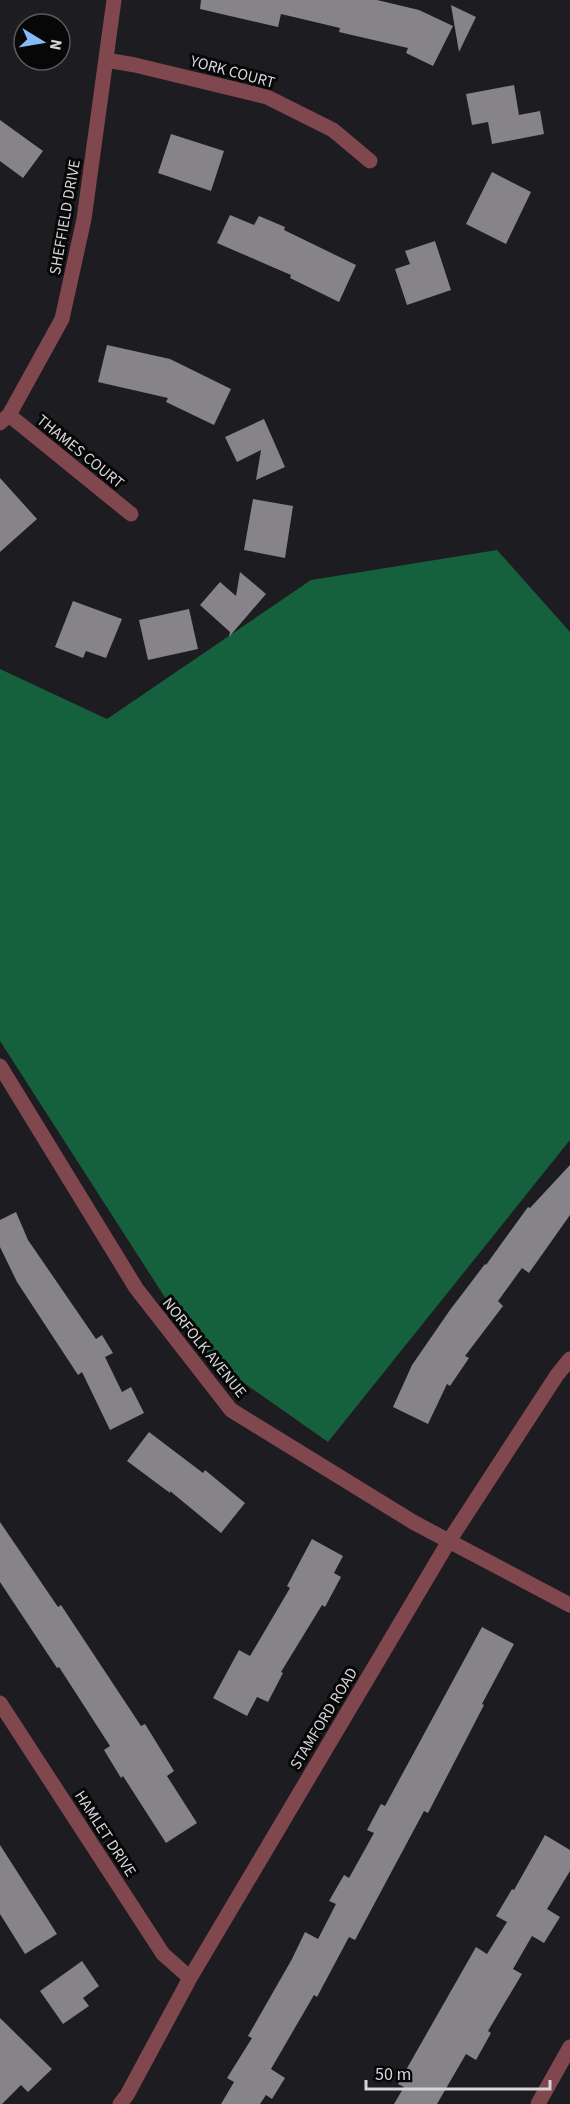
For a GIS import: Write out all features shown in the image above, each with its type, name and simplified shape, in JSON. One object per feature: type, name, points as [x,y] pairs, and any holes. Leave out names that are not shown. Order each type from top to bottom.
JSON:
[{"type":"street","name":"SHEFFIELD DRIVE","points":[[4,419],[62,319],[84,219],[114,0]]},
{"type":"street","name":"YORK COURT","points":[[106,60],[267,96],[333,130],[370,161]]},
{"type":"street","name":"THAMES COURT","points":[[4,419],[131,514]]},
{"type":"street","name":"NORFOLK AVENUE","points":[[0,1066],[136,1288],[231,1410],[413,1522],[570,1605]]},
{"type":"street","name":"STAMFORD ROAD","points":[[120,2104],[190,1978],[449,1541],[557,1375],[570,1359]]},
{"type":"street","name":"HAMLET DRIVE","points":[[0,1702],[163,1954],[190,1978]]},
{"type":"street","points":[[538,2104],[570,2047]]},
{"type":"green space","points":[[497,550],[570,632],[570,1140],[328,1442],[200,1352],[0,1041],[0,669],[107,719],[311,580]]},
{"type":"building","points":[[201,0],[377,0],[419,10],[453,26],[433,66],[406,53],[408,48],[339,32],[340,28],[281,14],[278,27],[200,9]]},
{"type":"building","points":[[451,5],[476,17],[459,52]]},
{"type":"building","points":[[514,85],[519,115],[540,111],[544,134],[492,144],[488,122],[472,125],[466,94]]},
{"type":"building","points":[[0,120],[43,151],[23,178],[0,161]]},
{"type":"building","points":[[171,134],[224,151],[211,191],[158,173]]},
{"type":"building","points":[[492,172],[531,192],[506,244],[466,224]]},
{"type":"building","points":[[230,215],[254,225],[259,216],[285,227],[284,230],[356,265],[339,302],[290,278],[291,275],[217,243]]},
{"type":"building","points":[[435,241],[451,290],[407,305],[395,269],[410,264],[405,251]]},
{"type":"building","points":[[107,345],[170,359],[231,389],[214,425],[166,402],[168,398],[98,382]]},
{"type":"building","points":[[264,419],[285,467],[256,480],[261,450],[237,462],[225,437]]},
{"type":"building","points":[[0,478],[37,519],[0,552]]},
{"type":"building","points":[[253,499],[293,506],[285,558],[244,550]]},
{"type":"building","points":[[240,572],[266,594],[229,637],[230,632],[200,605],[220,582],[236,596]]},
{"type":"building","points":[[73,601],[122,619],[106,658],[86,651],[83,658],[55,647]]},
{"type":"building","points":[[189,609],[198,649],[148,660],[139,620]]},
{"type":"building","points":[[570,1165],[570,1215],[529,1273],[522,1268],[498,1301],[503,1306],[465,1356],[469,1358],[450,1386],[447,1384],[428,1424],[393,1407],[412,1365],[450,1310],[528,1207],[530,1208]]},
{"type":"building","points":[[16,1212],[28,1240],[96,1339],[102,1335],[113,1353],[105,1357],[122,1392],[131,1387],[144,1413],[110,1430],[82,1372],[78,1375],[17,1282],[0,1247],[0,1220]]},
{"type":"building","points":[[149,1432],[203,1473],[205,1470],[245,1503],[221,1533],[170,1491],[170,1493],[127,1461]]},
{"type":"building","points":[[0,1522],[58,1607],[61,1605],[141,1726],[145,1724],[174,1771],[167,1776],[197,1823],[166,1843],[104,1750],[110,1746],[0,1582]]},
{"type":"building","points":[[312,1539],[343,1556],[334,1573],[341,1577],[325,1607],[322,1605],[281,1672],[283,1673],[268,1702],[257,1697],[247,1716],[213,1698],[239,1650],[250,1656],[290,1588],[287,1586]]},
{"type":"building","points":[[482,1627],[514,1644],[428,1813],[424,1811],[355,1940],[349,1937],[317,1997],[314,1995],[271,2069],[285,2078],[272,2099],[266,2095],[260,2104],[221,2104],[234,2082],[227,2078],[252,2038],[248,2036],[305,1932],[318,1939],[336,1904],[329,1901],[344,1875],[349,1878],[374,1833],[367,1830],[381,1804],[385,1806]]},
{"type":"building","points":[[545,1835],[570,1850],[570,1871],[547,1909],[560,1917],[544,1943],[532,1936],[513,1969],[522,1974],[488,2031],[491,2033],[476,2060],[466,2054],[437,2104],[394,2104],[404,2087],[398,2084],[476,1947],[487,1954],[507,1922],[496,1916],[512,1889],[514,1890]]},
{"type":"building","points":[[0,1845],[57,1934],[25,1954],[0,1914]]},
{"type":"building","points":[[82,1961],[99,1986],[83,1998],[89,2006],[63,2024],[40,1991]]},
{"type":"building","points":[[0,2018],[52,2069],[28,2092],[21,2085],[2,2104],[0,2104]]}]
